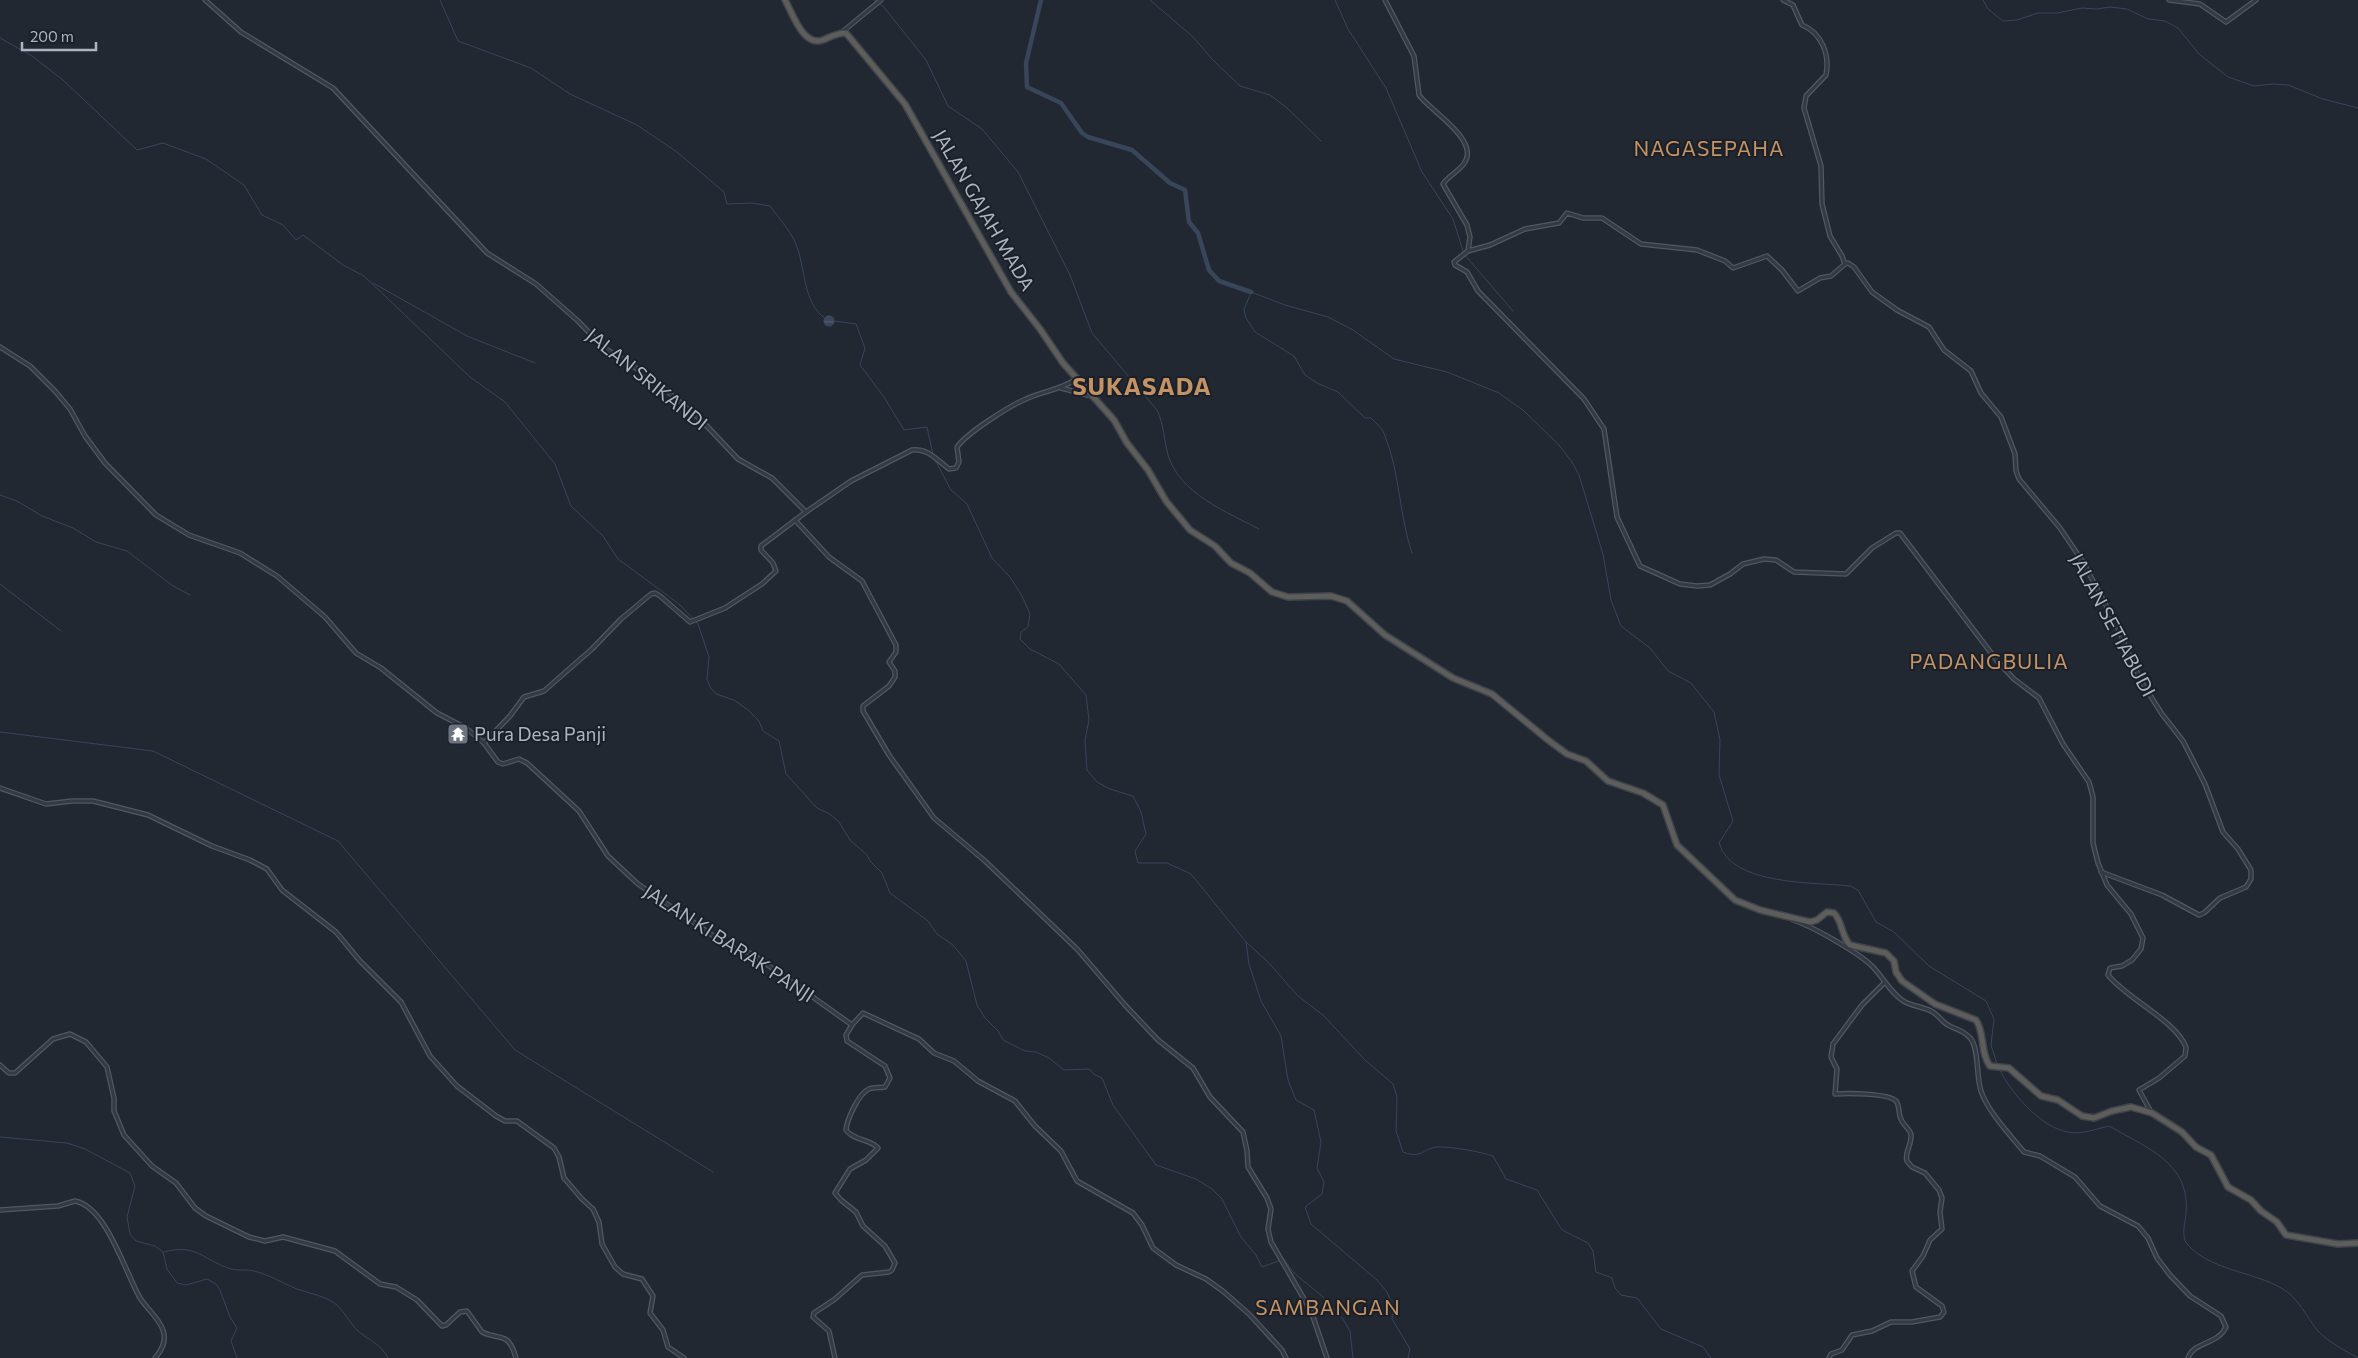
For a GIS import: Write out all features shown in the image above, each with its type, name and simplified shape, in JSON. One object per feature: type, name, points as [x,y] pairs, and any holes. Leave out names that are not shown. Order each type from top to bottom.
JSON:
[{"type":"highway","points":[[786,0],[801,29],[811,40],[820,41],[841,33],[848,35]]},
{"type":"highway","name":"JALAN GAJAH MADA","points":[[848,35],[905,104],[1004,280],[1083,390],[1114,420],[1126,443],[1148,470],[1166,501],[1192,532],[1217,548],[1231,563],[1250,573],[1268,590],[1281,596],[1293,598],[1331,596],[1345,600],[1382,633],[1421,660],[1462,683],[1492,694],[1548,740],[1567,754],[1586,761],[1608,781],[1643,794],[1663,805],[1676,842],[1687,856],[1735,900],[1751,907],[1810,922],[1817,920],[1827,912],[1834,913],[1838,917],[1843,935],[1850,945],[1880,951],[1889,955],[1894,961],[1897,975],[1902,981],[1935,1004],[1976,1020],[1980,1026],[1988,1064],[2012,1070],[2041,1096],[2058,1100],[2082,1116],[2094,1118],[2112,1110],[2131,1107],[2152,1114]]},
{"type":"highway","points":[[2152,1114],[2182,1132],[2196,1146],[2211,1155],[2228,1187],[2250,1200],[2263,1213],[2277,1222],[2285,1234],[2338,1244],[2358,1243]]},
{"type":"street","name":"JALAN SRIKANDI","points":[[206,0],[241,32],[333,88],[487,254],[536,284],[576,318],[603,347],[653,379],[703,422],[738,460],[772,478],[806,512]]},
{"type":"street","points":[[1385,0],[1415,58],[1419,95],[1448,122],[1466,145],[1468,155],[1465,162],[1443,184],[1467,225],[1470,237],[1466,253]]},
{"type":"street","points":[[1783,0],[1793,5],[1802,26],[1813,30],[1825,51],[1826,75],[1808,93],[1804,105],[1821,166],[1822,204],[1830,236],[1845,264],[1831,276],[1820,278],[1798,291],[1782,270],[1767,256],[1733,268],[1725,261],[1697,250],[1641,244],[1602,218],[1583,218],[1567,213],[1559,223],[1525,228],[1490,245],[1466,253],[1454,260],[1455,265],[1467,272],[1478,290],[1520,332],[1531,346],[1547,360],[1574,391],[1584,399],[1601,421],[1604,428],[1617,517],[1640,566],[1680,584],[1697,586],[1710,585],[1743,564],[1764,558],[1776,560],[1794,572],[1846,574],[1872,548],[1897,532],[1901,534],[1998,662],[2014,679],[2039,698],[2060,738],[2086,776],[2093,797],[2094,849],[2101,872],[2107,884],[2136,923],[2143,938],[2142,946],[2136,956],[2125,965],[2110,968],[2108,974],[2118,986],[2171,1029],[2184,1042],[2187,1050],[2185,1056],[2159,1078],[2139,1090],[2152,1114]]},
{"type":"street","points":[[2169,0],[2200,4],[2226,22],[2256,0]]},
{"type":"street","points":[[841,33],[879,1]]},
{"type":"street","points":[[846,28],[848,35]]},
{"type":"street","name":"JALAN SETIABUDI","points":[[1845,264],[1848,263],[1854,267],[1864,283],[1883,300],[1933,331],[1944,350],[1971,371],[1981,394],[2000,415],[2015,454],[2016,471],[2019,479],[2060,528],[2083,562],[2116,623],[2138,676],[2162,714],[2184,741],[2205,784],[2223,832],[2244,859],[2251,870],[2252,876],[2246,887],[2220,898],[2204,914],[2199,915],[2162,894],[2101,872]]},
{"type":"street","name":"JALAN KI BARAK PANJI","points":[[0,347],[32,367],[55,391],[70,409],[105,463],[156,515],[190,535],[240,554],[277,576],[325,617],[356,653],[381,668],[438,713],[466,728],[484,743],[500,763],[519,759],[528,764],[580,811],[608,856],[646,890],[730,948],[750,953],[758,958],[852,1025]]},
{"type":"street","points":[[484,743],[502,726],[524,697],[544,691],[592,649],[621,619],[651,594],[657,594],[687,621],[692,622],[725,608],[774,575],[776,568],[761,550],[761,546],[851,481],[907,451],[917,449],[937,457],[948,468],[956,468],[959,462],[957,449],[971,434],[1027,398],[1061,388],[1076,379]]},
{"type":"street","points":[[1061,388],[1083,390]]},
{"type":"street","points":[[795,520],[829,557],[862,581],[896,645],[896,652],[889,662],[896,677],[862,708],[889,755],[934,818],[985,861],[1077,949],[1158,1040],[1197,1073],[1210,1097],[1242,1132],[1247,1150],[1248,1167],[1267,1198],[1271,1209],[1269,1233],[1281,1259],[1311,1311],[1327,1358]]},
{"type":"street","points":[[0,788],[46,804],[87,801],[148,815],[212,846],[250,860],[267,869],[284,892],[336,932],[360,961],[398,998],[430,1056],[457,1086],[498,1118],[505,1122],[517,1122],[554,1148],[558,1154],[564,1178],[593,1209],[600,1222],[602,1244],[614,1267],[623,1274],[642,1279],[652,1296],[650,1313],[663,1330],[668,1347],[684,1358]]},
{"type":"street","points":[[1777,914],[1810,927],[1850,949],[1872,966],[1884,983],[1904,1001],[1933,1012],[1948,1025],[1959,1029],[1970,1038],[1974,1046],[1978,1081],[1982,1094],[2010,1138],[2018,1144],[2023,1152],[2040,1156],[2075,1177],[2100,1206],[2136,1224],[2148,1238],[2157,1258],[2182,1289],[2222,1316],[2226,1327],[2222,1334],[2215,1340],[2192,1350],[2188,1358]]},
{"type":"street","points":[[1829,1358],[1832,1354],[1841,1351],[1852,1335],[1872,1331],[1894,1321],[1912,1322],[1940,1317],[1944,1312],[1942,1306],[1916,1287],[1912,1273],[1930,1240],[1942,1228],[1940,1212],[1942,1195],[1930,1178],[1907,1161],[1906,1154],[1910,1146],[1911,1133],[1900,1118],[1897,1102],[1893,1099],[1873,1095],[1835,1094],[1837,1067],[1832,1057],[1833,1044],[1862,1005],[1884,983]]},
{"type":"street","points":[[835,1358],[828,1331],[813,1317],[814,1314],[840,1295],[860,1276],[888,1272],[892,1270],[895,1263],[885,1246],[863,1226],[856,1212],[836,1194],[850,1169],[878,1148],[876,1145],[849,1134],[846,1128],[847,1122],[864,1093],[871,1089],[885,1087],[890,1078],[885,1066],[847,1041],[846,1035],[852,1025],[864,1013],[919,1039],[934,1053],[957,1063],[980,1083],[1015,1101],[1035,1126],[1056,1145],[1077,1181],[1133,1214],[1142,1224],[1153,1248],[1176,1265],[1206,1279],[1224,1292],[1249,1314],[1282,1350],[1286,1358]]},
{"type":"street","points":[[0,1065],[9,1073],[15,1073],[53,1039],[68,1034],[81,1039],[91,1047],[107,1068],[114,1098],[114,1111],[124,1135],[152,1166],[176,1183],[196,1208],[209,1219],[253,1238],[268,1240],[283,1237],[331,1249],[380,1284],[396,1287],[417,1300],[442,1326],[445,1326],[462,1311],[467,1311],[482,1332],[499,1335],[506,1339],[512,1346],[516,1358]]},
{"type":"street","points":[[0,1210],[58,1206],[75,1201],[88,1208],[108,1232],[137,1293],[162,1328],[164,1344],[155,1358]]},
{"type":"water","points":[[829,315],[835,321],[829,327],[823,321]]},
{"type":"waterway","points":[[440,0],[458,41],[531,68],[570,94],[637,125],[677,152],[724,192],[727,204],[752,203],[770,206],[795,242],[813,304],[826,319]]},
{"type":"waterway","points":[[874,0],[883,6],[926,60],[948,106],[982,129],[1018,172],[1070,275],[1092,333],[1157,410],[1163,427],[1168,455],[1174,469],[1183,481],[1206,500],[1259,529]]},
{"type":"waterway","points":[[1041,0],[1026,63],[1027,87],[1061,103],[1082,133],[1088,137],[1132,150],[1170,183],[1185,190],[1189,222],[1198,233],[1209,270],[1219,281],[1251,292]]},
{"type":"waterway","points":[[1150,0],[1193,37],[1212,59],[1240,86],[1270,95],[1286,107],[1321,141]]},
{"type":"waterway","points":[[1335,0],[1348,29],[1386,88],[1422,172],[1453,219],[1464,254],[1513,311]]},
{"type":"waterway","points":[[1983,0],[1988,9],[2003,21],[2017,20],[2038,13],[2057,13],[2082,8],[2097,9],[2110,7],[2127,9],[2148,19],[2165,21],[2178,28],[2199,54],[2228,77],[2254,86],[2288,85],[2323,99],[2358,108]]},
{"type":"waterway","points":[[0,38],[32,56],[63,80],[137,150],[163,143],[206,159],[244,185],[262,215],[283,225],[296,240],[303,235],[343,265],[364,276],[470,377],[505,402],[555,464],[571,506],[603,536],[618,559],[679,604],[698,624],[709,657],[707,679],[710,687],[716,694],[734,700],[748,710],[759,721],[763,731],[779,741],[786,774],[817,808],[830,814],[839,822],[850,840],[867,855],[870,861],[882,873],[890,893],[928,921],[937,934],[953,945],[966,961],[977,1005],[1003,1040],[1025,1051],[1036,1052],[1049,1058],[1064,1070],[1089,1069],[1095,1075],[1102,1078],[1113,1105],[1156,1165],[1196,1179],[1212,1189],[1222,1199],[1241,1237],[1256,1255],[1262,1267],[1284,1259],[1293,1272],[1323,1297],[1343,1319],[1350,1331],[1353,1358]]},
{"type":"waterway","points":[[373,283],[467,336],[535,363]]},
{"type":"waterway","points":[[1412,553],[1404,524],[1394,465],[1383,431],[1371,418],[1365,418],[1338,392],[1317,383],[1305,375],[1294,356],[1255,332],[1246,318],[1244,310],[1251,292],[1285,305],[1328,317],[1353,330],[1394,359],[1447,372],[1499,393],[1524,411],[1558,444],[1579,475],[1603,554],[1611,600],[1621,626],[1650,648],[1668,671],[1691,683],[1714,712],[1720,740],[1719,775],[1733,821],[1719,843],[1727,857],[1740,867],[1756,874],[1796,882],[1850,886],[1858,890],[1876,922],[1894,932],[1929,966],[1986,1001],[1994,1019],[1991,1045],[1997,1064]]},
{"type":"waterway","points":[[834,321],[856,324],[865,348],[860,365],[884,397],[904,430],[927,427],[933,455]]},
{"type":"waterway","points":[[934,458],[951,490],[967,504],[992,558],[1010,577],[1022,596],[1030,614],[1028,627],[1021,632],[1020,639],[1030,649],[1059,664],[1086,695],[1089,720],[1085,740],[1087,770],[1097,782],[1110,789],[1133,796],[1141,812],[1146,834],[1135,851],[1138,863],[1167,863],[1191,874],[1246,942],[1268,962],[1298,996],[1323,1015],[1365,1060],[1393,1084],[1397,1097],[1396,1131],[1403,1152],[1418,1154],[1432,1148],[1442,1147],[1493,1156],[1506,1179],[1537,1190],[1562,1230],[1588,1243],[1593,1251],[1596,1272],[1612,1278],[1615,1288],[1621,1295],[1637,1298],[1661,1329],[1703,1347],[1711,1358]]},
{"type":"waterway","points":[[0,495],[17,501],[42,516],[73,528],[96,542],[127,551],[173,586],[190,595]]},
{"type":"waterway","points":[[0,584],[61,631]]},
{"type":"waterway","points":[[0,732],[153,751],[338,841],[515,1050],[713,1172]]},
{"type":"waterway","points":[[1246,942],[1249,964],[1261,1001],[1281,1036],[1288,1080],[1296,1100],[1314,1110],[1321,1142],[1317,1168],[1324,1182],[1322,1194],[1305,1207],[1311,1224],[1377,1280],[1387,1292],[1393,1306],[1392,1319],[1410,1349],[1408,1358]]},
{"type":"waterway","points":[[1999,1068],[2018,1097],[2047,1124],[2073,1133],[2109,1126],[2164,1159],[2174,1170],[2186,1196],[2184,1233],[2187,1244],[2208,1260],[2259,1278],[2283,1289],[2297,1302],[2321,1334],[2358,1358]]},
{"type":"waterway","points":[[0,1137],[67,1143],[85,1149],[130,1173],[135,1186],[127,1217],[130,1234],[136,1241],[155,1246],[163,1252],[167,1269],[177,1283],[186,1285],[207,1279],[216,1284],[230,1317],[237,1328],[231,1341],[237,1358]]},
{"type":"waterway","points":[[164,1252],[175,1250],[192,1251],[231,1269],[251,1270],[329,1300],[340,1309],[359,1332],[377,1344],[388,1358]]},
{"type":"place","name":"Pura Desa Panji","points":[[458,734]]},
{"type":"district","name":"NAGASEPAHA","points":[[1709,149]]},
{"type":"district","name":"SUKASADA","points":[[1142,387]]},
{"type":"district","name":"PADANGBULIA","points":[[1989,662]]},
{"type":"district","name":"SAMBANGAN","points":[[1328,1308]]}]
